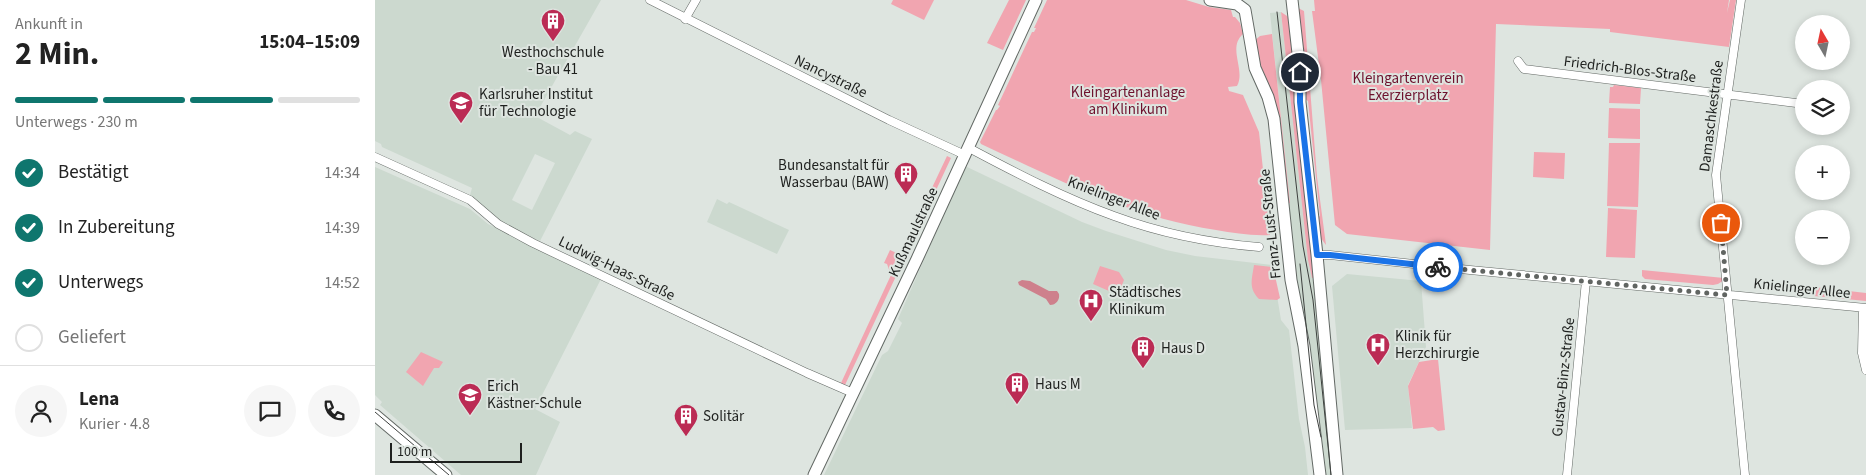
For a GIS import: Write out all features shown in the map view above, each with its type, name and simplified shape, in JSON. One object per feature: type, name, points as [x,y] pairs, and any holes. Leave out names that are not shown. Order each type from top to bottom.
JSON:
[{"type":"street","name":"Nancystraße","points":[[650,0],[889,120],[967,152]]},
{"type":"street","points":[[685,19],[696,0]]},
{"type":"street","name":"Kußmaulstraße","points":[[814,475],[967,152],[1036,0]]},
{"type":"street","name":"Franz-Lust-Straße","points":[[1210,0],[1244,4],[1247,12],[1255,68],[1273,110],[1291,280],[1304,346],[1320,475]]},
{"type":"street","points":[[1293,0],[1300,72],[1300,102],[1317,255],[1337,475]]},
{"type":"street","name":"Damaschkestraße","points":[[1741,0],[1717,175],[1745,475]]},
{"type":"street","name":"Friedrich-Blos-Straße","points":[[1518,61],[1524,69],[1795,103]]},
{"type":"street","name":"Knielinger Allee","points":[[967,152],[1115,217],[1178,235],[1259,247]]},
{"type":"street","name":"Ludwig-Haas-Straße","points":[[375,157],[470,200],[498,224],[526,240],[853,393]]},
{"type":"street","name":"Knielinger Allee","points":[[1317,255],[1865,308]]},
{"type":"street","name":"Gustav-Binz-Straße","points":[[1567,475],[1586,281]]},
{"type":"street","points":[[1865,308],[1862,353],[1866,370]]},
{"type":"street","points":[[375,415],[446,475]]},
{"type":"shaded area","name":"Karlsruher Institut für Technologie","points":[[375,0],[601,0],[535,116],[570,135],[575,131],[592,139],[540,241],[505,225],[470,195],[472,188],[382,147],[381,144],[375,141]],"holes":[[[535,154],[555,163],[532,210],[512,200]]]},
{"type":"shaded area","points":[[1281,12],[1308,260],[1312,278],[1314,278],[1333,475],[1324,475],[1298,302],[1288,203],[1290,203],[1270,13]]},
{"type":"shaded area","name":"Städtisches Klinikum","points":[[965,166],[1082,222],[1106,231],[1166,250],[1195,256],[1272,265],[1281,320],[1289,330],[1299,419],[1308,475],[824,475],[882,355],[888,351],[902,323],[898,319]]},
{"type":"shaded area","points":[[375,167],[470,209],[488,224],[601,279],[535,409],[560,422],[536,475],[461,475],[380,405],[382,402],[375,395]]},
{"type":"shaded area","points":[[717,199],[727,204],[729,202],[789,230],[777,254],[707,222]]},
{"type":"shaded area","name":"Klinik für Herzchirurgie","points":[[1347,274],[1421,281],[1426,347],[1408,385],[1412,428],[1345,430],[1332,286]]},
{"type":"shaded area","points":[[1022,280],[1030,281],[1049,291],[1057,291],[1059,294],[1058,300],[1050,305],[1046,299],[1019,285],[1018,282]]},
{"type":"green space","points":[[893,0],[934,0],[924,20],[891,4]]},
{"type":"green space","points":[[1009,0],[1026,0],[1003,50],[987,43]]},
{"type":"green space","name":"Kleingartenanlage am Klinikum","points":[[1047,0],[1186,0],[1209,7],[1231,10],[1233,17],[1240,23],[1243,34],[1239,40],[1236,52],[1239,80],[1237,86],[1228,87],[1229,91],[1243,95],[1259,132],[1270,235],[1249,235],[1184,224],[1124,207],[1067,184],[981,144],[980,142],[996,110],[1000,106],[998,105],[1032,32],[1036,28],[1034,28]]},
{"type":"green space","name":"Kleingartenverein Exerzierplatz","points":[[1314,0],[1729,0],[1727,13],[1730,0],[1736,0],[1729,47],[1610,32],[1610,29],[1496,24],[1490,250],[1347,234],[1335,225],[1321,80],[1312,11],[1315,11]]},
{"type":"green space","points":[[1298,8],[1304,11],[1317,177],[1326,245],[1320,237],[1316,218],[1320,216],[1308,101],[1305,99]]},
{"type":"green space","points":[[1281,12],[1290,21],[1314,278],[1312,278],[1308,260]]},
{"type":"green space","points":[[1272,34],[1297,280],[1294,280],[1262,78],[1254,41],[1260,36]]},
{"type":"green space","points":[[1614,85],[1641,88],[1640,104],[1609,103],[1610,87]]},
{"type":"green space","points":[[1609,108],[1640,109],[1640,139],[1608,138]]},
{"type":"green space","points":[[1609,143],[1640,143],[1638,207],[1607,206]]},
{"type":"green space","points":[[1534,152],[1565,153],[1564,179],[1533,177]]},
{"type":"green space","points":[[947,156],[951,158],[910,246],[904,247]]},
{"type":"green space","points":[[1608,208],[1637,210],[1635,258],[1606,257]]},
{"type":"green space","points":[[890,250],[905,257],[845,385],[841,383],[891,275],[887,264],[884,263]]},
{"type":"green space","points":[[1254,265],[1273,267],[1280,298],[1277,300],[1259,299],[1252,287]]},
{"type":"green space","points":[[1100,266],[1119,272],[1124,280],[1118,295],[1093,284]]},
{"type":"green space","points":[[1642,270],[1724,278],[1724,280],[1713,285],[1645,279],[1642,276]]},
{"type":"green space","points":[[1814,287],[1866,293],[1866,301],[1814,296]]},
{"type":"green space","points":[[421,352],[443,362],[439,368],[434,368],[423,386],[406,372]]},
{"type":"green space","points":[[1438,359],[1445,430],[1438,431],[1433,427],[1413,429],[1408,386],[1419,362]]},
{"type":"tram line","points":[[1277,12],[1303,246],[1313,300],[1331,475]]},
{"type":"tram line","points":[[1300,264],[1314,405],[1321,437]]},
{"type":"tram line","points":[[375,412],[449,475]]},
{"type":"way so far","points":[[1438,267],[1727,295],[1727,276],[1721,223]]},
{"type":"place","name":"Westhochschule - Bau 41","points":[[553,42]]},
{"type":"place","name":"Karlsruher Institut für Technologie","points":[[461,124]]},
{"type":"place","name":"Bundesanstalt für Wasserbau (BAW)","points":[[906,195]]},
{"type":"place","name":"Städtisches Klinikum","points":[[1091,322]]},
{"type":"place","name":"Klinik für Herzchirurgie","points":[[1378,366]]},
{"type":"place","name":"Haus D","points":[[1143,369]]},
{"type":"place","name":"Haus M","points":[[1017,405]]},
{"type":"place","name":"Erich Kästner-Schule","points":[[470,416]]},
{"type":"place","name":"Solitär","points":[[686,437]]},
{"type":"route","points":[[1300,72],[1300,102],[1317,255],[1438,267]]}]
